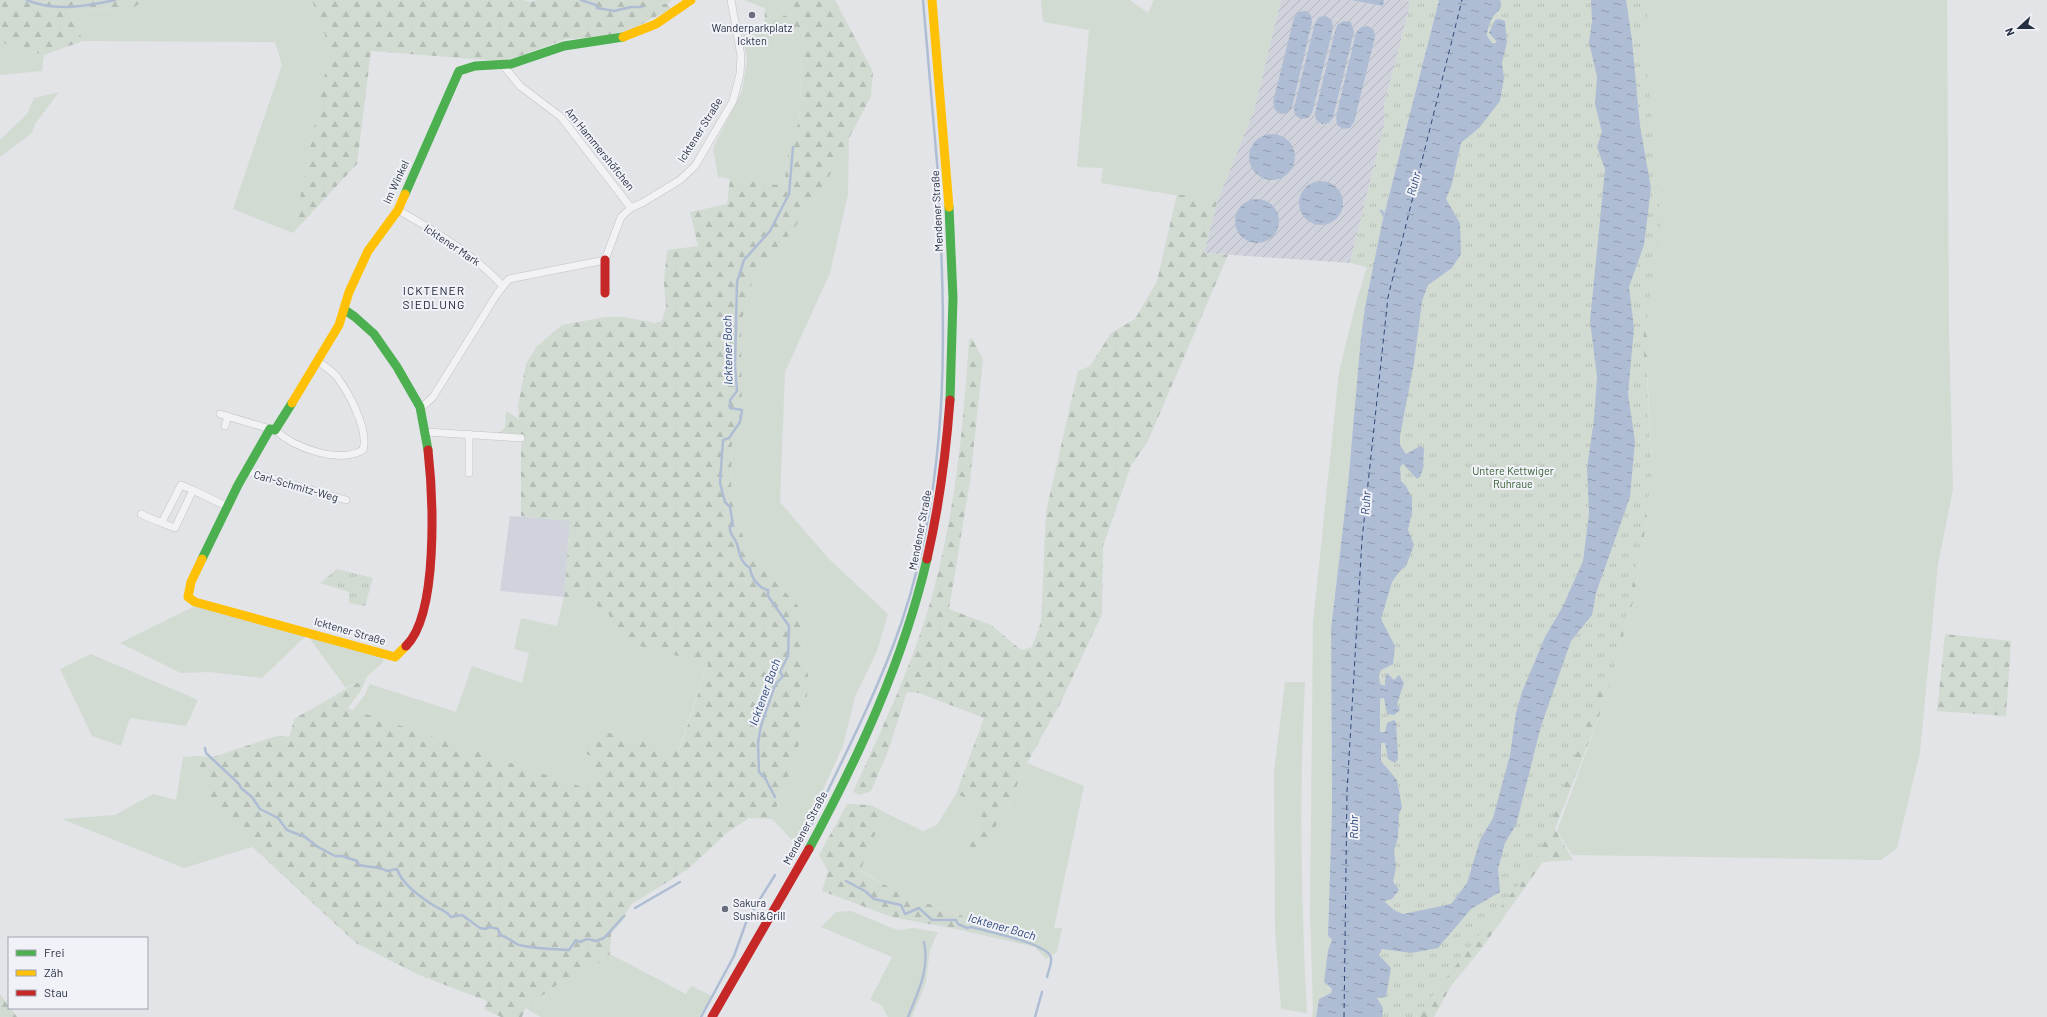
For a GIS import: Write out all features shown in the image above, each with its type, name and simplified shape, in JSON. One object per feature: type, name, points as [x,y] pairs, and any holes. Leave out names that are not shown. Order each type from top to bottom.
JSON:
[{"type":"street","points":[[503,65],[519,62],[564,46],[616,39],[631,34],[672,14],[691,0]]},
{"type":"street","name":"Icktener Straße","points":[[605,293],[605,260],[621,217],[630,208],[642,203],[680,180],[694,166],[733,101],[740,74],[741,56],[731,0]]},
{"type":"street","name":"Mendener Straße","points":[[712,1017],[806,854],[864,738],[891,677],[919,594],[935,526],[946,451],[952,376],[953,320],[950,227],[932,0]]},
{"type":"street","name":"Am Hammershöfchen","points":[[503,65],[520,86],[561,117],[630,208]]},
{"type":"street","name":"Im Winkel","points":[[188,598],[191,582],[246,471],[339,325],[350,290],[368,251],[398,210],[459,70],[463,67],[471,66],[503,65]]},
{"type":"street","name":"Icktener Mark","points":[[398,210],[451,242],[482,266],[502,286]]},
{"type":"street","points":[[421,408],[432,397],[502,286],[509,279],[605,260]]},
{"type":"street","name":"Icktener Straße","points":[[188,598],[224,610],[306,631],[394,657],[408,645],[416,634],[426,598],[431,558],[430,461],[427,432],[421,408],[386,349],[359,321],[344,310]]},
{"type":"street","points":[[220,414],[272,430],[293,442],[330,454],[343,455],[358,453],[363,450],[365,444],[362,428],[353,404],[336,377],[329,369],[317,361]]},
{"type":"street","points":[[224,426],[228,416]]},
{"type":"street","points":[[427,432],[521,438]]},
{"type":"street","points":[[469,434],[469,473]]},
{"type":"street","name":"Carl-Schmitz-Weg","points":[[246,471],[346,500]]},
{"type":"street","points":[[162,522],[181,484],[228,507]]},
{"type":"street","points":[[141,514],[158,523],[162,522],[175,528],[193,490]]},
{"type":"shaded area","points":[[1281,0],[1405,0],[1411,2],[1384,105],[1385,122],[1350,263],[1204,253],[1217,202],[1254,110]]},
{"type":"shaded area","points":[[510,516],[570,520],[564,597],[500,591]]},
{"type":"green space","points":[[0,0],[145,0],[130,10],[68,9],[83,41],[44,55],[0,42]]},
{"type":"green space","points":[[145,0],[312,0],[330,49],[293,233],[233,209],[282,65],[275,42],[83,41],[68,9],[130,10]]},
{"type":"green space","points":[[312,0],[524,0],[529,2],[537,0],[620,0],[667,4],[671,9],[632,29],[605,37],[566,39],[514,58],[499,61],[371,51],[357,164],[293,233],[330,49]]},
{"type":"green space","points":[[620,0],[672,0],[667,4]]},
{"type":"green space","points":[[744,0],[789,0],[791,18]]},
{"type":"green space","points":[[789,0],[835,0],[873,72],[871,96],[826,182],[790,234],[756,269],[741,323],[742,427],[732,439],[731,499],[748,552],[798,606],[809,683],[797,755],[772,819],[749,818],[728,832],[688,869],[632,904],[626,912],[626,916],[611,934],[610,954],[584,974],[558,984],[525,1008],[522,1017],[501,1017],[484,1009],[487,1001],[419,975],[356,943],[217,814],[195,756],[213,757],[273,737],[290,736],[294,719],[367,677],[360,692],[348,708],[594,791],[594,757],[586,754],[594,729],[679,751],[708,664],[614,639],[609,614],[588,600],[564,597],[570,521],[521,516],[521,434],[499,433],[505,427],[506,411],[519,419],[518,406],[526,364],[537,346],[562,325],[605,317],[624,317],[655,323],[662,321],[666,307],[664,282],[667,250],[698,246],[690,212],[727,204],[730,178],[784,186],[790,138],[799,123],[803,30],[764,30],[765,8],[791,18]]},
{"type":"green space","points":[[1041,0],[1130,0],[1148,13],[1154,0],[1281,0],[1254,110],[1217,202],[1101,183],[1103,168],[1077,167],[1089,30],[1043,22]]},
{"type":"green space","points":[[1405,0],[1439,0],[1382,223],[1374,269],[1350,263],[1385,122],[1384,105],[1411,3]]},
{"type":"green space","name":"Untere Kettwiger Ruhraue","points":[[1482,0],[1651,0],[1644,33],[1661,223],[1643,339],[1652,478],[1630,598],[1607,691],[1598,690],[1544,843],[1528,872],[1416,1017],[1349,1017],[1375,463]]},
{"type":"green space","points":[[1626,0],[1947,0],[1949,331],[1953,489],[1938,564],[1920,752],[1897,848],[1881,860],[1572,855],[1557,831],[1603,706],[1635,595],[1653,477]]},
{"type":"green space","points":[[803,29],[799,123],[790,138],[784,186],[718,177],[713,148],[742,91],[747,60],[742,30]]},
{"type":"green space","points":[[0,42],[44,55],[42,71],[0,75]]},
{"type":"green space","points":[[59,92],[35,124],[32,133],[0,157],[0,140],[27,114],[34,98]]},
{"type":"green space","points":[[849,134],[848,194],[830,273],[785,372],[780,502],[829,559],[888,614],[877,651],[855,697],[843,746],[800,840],[793,841],[772,819],[797,755],[809,683],[798,606],[748,552],[731,499],[732,439],[741,427],[742,410],[741,323],[756,269],[790,234],[826,182]]},
{"type":"green space","points":[[1650,134],[1663,216],[1651,284],[1647,380],[1653,477],[1635,595],[1603,706],[1555,829],[1573,860],[1543,862],[1482,948],[1451,986],[1434,1017],[1417,1017],[1418,994]]},
{"type":"green space","points":[[1177,194],[1217,202],[1204,253],[1228,255],[1148,441],[1131,466],[1103,546],[1102,614],[1060,704],[1027,763],[1006,810],[973,862],[965,856],[986,805],[956,794],[984,718],[919,693],[907,692],[887,754],[871,791],[860,795],[853,792],[892,706],[910,661],[936,582],[944,548],[956,479],[964,410],[969,340],[972,338],[983,360],[970,481],[949,609],[991,625],[1021,650],[1032,647],[1041,622],[1046,512],[1078,371],[1090,366],[1111,333],[1135,319],[1157,281]]},
{"type":"green space","points":[[1367,267],[1374,269],[1365,307],[1348,484],[1331,629],[1332,805],[1328,936],[1332,940],[1327,986],[1332,989],[1331,993],[1319,999],[1316,1017],[1312,1017],[1310,914],[1313,623],[1339,372],[1357,299]]},
{"type":"green space","points":[[337,569],[373,578],[365,606],[349,603],[349,592],[320,583]]},
{"type":"green space","points":[[564,597],[588,600],[609,614],[614,639],[708,663],[678,752],[586,754],[594,757],[595,792],[353,710],[364,696],[370,684],[456,712],[472,666],[522,683],[529,653],[514,649],[521,618],[557,626]]},
{"type":"green space","points":[[195,606],[307,635],[262,678],[209,672],[181,673],[120,643]]},
{"type":"green space","points":[[1945,634],[2011,641],[2006,716],[1937,711]]},
{"type":"green space","points":[[307,635],[382,657],[383,662],[367,677],[346,688]]},
{"type":"green space","points":[[91,654],[198,700],[186,726],[130,718],[121,746],[92,736],[60,669]]},
{"type":"green space","points":[[1285,682],[1305,682],[1301,806],[1303,930],[1307,1013],[1281,1009],[1275,930],[1274,772]]},
{"type":"green space","points":[[195,756],[217,814],[252,847],[184,868],[62,819],[115,815],[153,794],[176,800],[183,757]]},
{"type":"green space","points":[[1027,763],[1084,786],[1054,928],[1062,928],[1057,952],[1046,959],[1035,947],[956,929],[963,916],[901,894],[860,870],[884,812],[923,831],[937,825],[956,794],[986,805],[965,856],[1006,811]]},
{"type":"green space","points":[[847,804],[871,805],[884,812],[860,871],[901,894],[963,916],[956,929],[892,917],[822,891],[828,871],[819,855]]},
{"type":"green space","points":[[851,911],[897,930],[914,928],[938,932],[930,950],[926,982],[912,1017],[888,1017],[881,1005],[870,1000],[892,957],[821,927],[836,912]]},
{"type":"green space","points":[[610,954],[686,994],[691,986],[712,996],[699,1017],[541,1017],[525,1008],[558,984],[584,974]]},
{"type":"green space","points":[[0,994],[8,1005],[8,1009],[11,1009],[17,1017],[0,1017]]},
{"type":"water","points":[[1351,0],[1384,0],[1383,6]]},
{"type":"water","name":"Ruhr","points":[[1439,0],[1500,0],[1501,8],[1491,21],[1487,36],[1493,44],[1497,42],[1489,33],[1495,20],[1499,19],[1505,21],[1507,42],[1502,63],[1504,78],[1500,101],[1480,127],[1461,143],[1451,187],[1446,199],[1460,223],[1461,254],[1452,268],[1428,285],[1422,301],[1414,363],[1400,436],[1400,445],[1406,454],[1420,446],[1424,448],[1423,469],[1420,477],[1417,479],[1403,464],[1400,467],[1401,481],[1406,486],[1412,498],[1412,512],[1408,530],[1414,545],[1406,566],[1399,572],[1392,582],[1381,619],[1395,646],[1393,664],[1381,670],[1379,676],[1380,684],[1385,686],[1387,673],[1394,680],[1399,675],[1404,683],[1397,704],[1400,710],[1394,715],[1387,714],[1384,698],[1380,699],[1380,732],[1385,732],[1387,723],[1394,720],[1396,722],[1398,759],[1395,763],[1388,759],[1385,743],[1381,743],[1381,761],[1397,780],[1402,807],[1399,814],[1398,837],[1394,850],[1396,868],[1393,881],[1399,890],[1392,899],[1384,901],[1394,910],[1403,914],[1451,904],[1467,883],[1480,840],[1493,818],[1510,755],[1516,713],[1522,692],[1545,637],[1563,606],[1583,561],[1589,513],[1587,468],[1594,419],[1597,377],[1590,321],[1605,169],[1597,147],[1602,132],[1595,104],[1597,77],[1589,42],[1592,21],[1591,0],[1626,0],[1632,40],[1640,126],[1651,188],[1644,245],[1629,287],[1634,328],[1628,394],[1635,441],[1630,497],[1596,593],[1592,615],[1571,641],[1541,726],[1516,825],[1505,843],[1498,869],[1500,892],[1471,909],[1438,948],[1411,953],[1382,949],[1379,955],[1391,968],[1386,997],[1377,998],[1383,1008],[1382,1017],[1316,1017],[1319,999],[1331,993],[1332,989],[1324,982],[1328,950],[1332,940],[1328,936],[1332,805],[1331,629],[1348,484],[1361,337],[1365,307],[1382,223]]},
{"type":"water","points":[[1306,11],[1311,15],[1312,22],[1292,107],[1287,113],[1280,114],[1275,110],[1273,102],[1294,18],[1298,12]]},
{"type":"water","points":[[1326,16],[1332,21],[1333,28],[1312,113],[1308,118],[1301,119],[1295,115],[1294,108],[1315,23],[1319,17]]},
{"type":"water","points":[[1344,21],[1351,22],[1354,32],[1333,117],[1329,123],[1322,124],[1316,120],[1315,113],[1336,28],[1338,24]]},
{"type":"water","points":[[1368,26],[1374,30],[1375,37],[1354,122],[1350,128],[1343,129],[1337,125],[1336,117],[1356,33],[1361,27]]},
{"type":"water","points":[[1272,134],[1285,138],[1291,144],[1295,157],[1291,170],[1285,176],[1272,180],[1259,176],[1253,170],[1249,157],[1253,144],[1259,138]]},
{"type":"water","points":[[1325,181],[1337,187],[1342,195],[1342,211],[1337,219],[1329,224],[1317,225],[1305,219],[1300,211],[1299,199],[1305,187],[1313,182]]},
{"type":"water","points":[[1253,199],[1261,199],[1266,200],[1273,205],[1278,212],[1278,230],[1273,237],[1266,242],[1253,243],[1245,240],[1238,233],[1235,225],[1235,217],[1238,209],[1245,202]]},
{"type":"waterway","name":"Icktener Bach","points":[[27,0],[37,4],[59,7],[82,6],[115,0]]},
{"type":"waterway","name":"Icktener Bach","points":[[581,0],[596,5],[597,8],[614,11],[631,7],[642,7]]},
{"type":"waterway","points":[[923,0],[938,174]]},
{"type":"waterway","name":"Icktener Bach","points":[[775,797],[765,778],[759,772],[758,743],[761,726],[775,685],[783,676],[780,672],[788,656],[789,626],[768,596],[768,590],[764,589],[756,582],[750,568],[741,558],[736,542],[730,532],[730,527],[733,525],[730,507],[725,502],[720,483],[723,440],[729,438],[740,422],[742,410],[730,408],[730,400],[737,391],[735,367],[737,282],[744,260],[770,231],[789,194],[793,147]]},
{"type":"waterway","points":[[809,830],[858,728],[891,651],[917,571],[928,517],[936,462],[941,408],[943,352],[943,297],[938,186]]},
{"type":"waterway","points":[[1381,211],[1386,216]]},
{"type":"waterway","points":[[205,748],[206,753],[252,797],[260,809],[278,818],[287,830],[305,837],[318,847],[335,856],[342,856],[357,861],[359,865],[380,868],[387,871],[397,869],[403,880],[417,894],[451,917],[462,915],[480,928],[485,929],[490,927],[498,929],[500,935],[519,945],[569,950],[576,940],[580,942],[587,939],[596,941],[604,938],[624,916]]},
{"type":"waterway","points":[[701,1017],[734,956],[747,920],[775,875]]},
{"type":"waterway","name":"Icktener Bach","points":[[846,881],[865,891],[874,899],[901,905],[905,914],[919,908],[932,920],[956,920],[958,924],[967,928],[971,927],[1002,935],[1040,948],[1048,953],[1051,958],[1047,977]]},
{"type":"waterway","points":[[635,908],[680,882]]},
{"type":"waterway","points":[[908,1017],[924,971],[924,942]]},
{"type":"waterway","name":"Icktener Bach","points":[[1035,1017],[1042,992]]},
{"type":"ferry route","points":[[1344,1017],[1347,791],[1362,540],[1388,297],[1462,0]]},
{"type":"traffic: fast","points":[[405,194],[459,71],[475,66],[511,64],[564,46],[623,37]]},
{"type":"traffic: fast","points":[[949,207],[953,298],[950,400]]},
{"type":"traffic: fast","points":[[345,310],[374,334],[397,367],[420,407],[428,450]]},
{"type":"traffic: fast","points":[[202,559],[238,485],[270,429],[275,430],[292,403]]},
{"type":"traffic: fast","points":[[809,849],[845,779],[878,708],[905,635],[927,559]]},
{"type":"traffic: slow","points":[[623,37],[656,24],[691,0]]},
{"type":"traffic: slow","points":[[932,0],[949,207]]},
{"type":"traffic: slow","points":[[292,403],[339,325],[349,292],[368,251],[398,210],[405,194]]},
{"type":"traffic: slow","points":[[202,559],[191,582],[188,597],[195,602],[395,657],[406,646]]},
{"type":"traffic: jam","points":[[605,260],[605,293]]},
{"type":"traffic: jam","points":[[927,559],[942,480],[950,400]]},
{"type":"traffic: jam","points":[[406,646],[417,630],[424,608],[429,582],[432,523],[428,450]]},
{"type":"traffic: jam","points":[[712,1017],[809,849]]},
{"type":"place","name":"Wanderparkplatz Ickten","points":[[752,15]]},
{"type":"place","name":"Sakura Sushi&Grill","points":[[725,909]]},
{"type":"district","name":"ICKTENER SIEDLUNG","points":[[434,298]]}]
